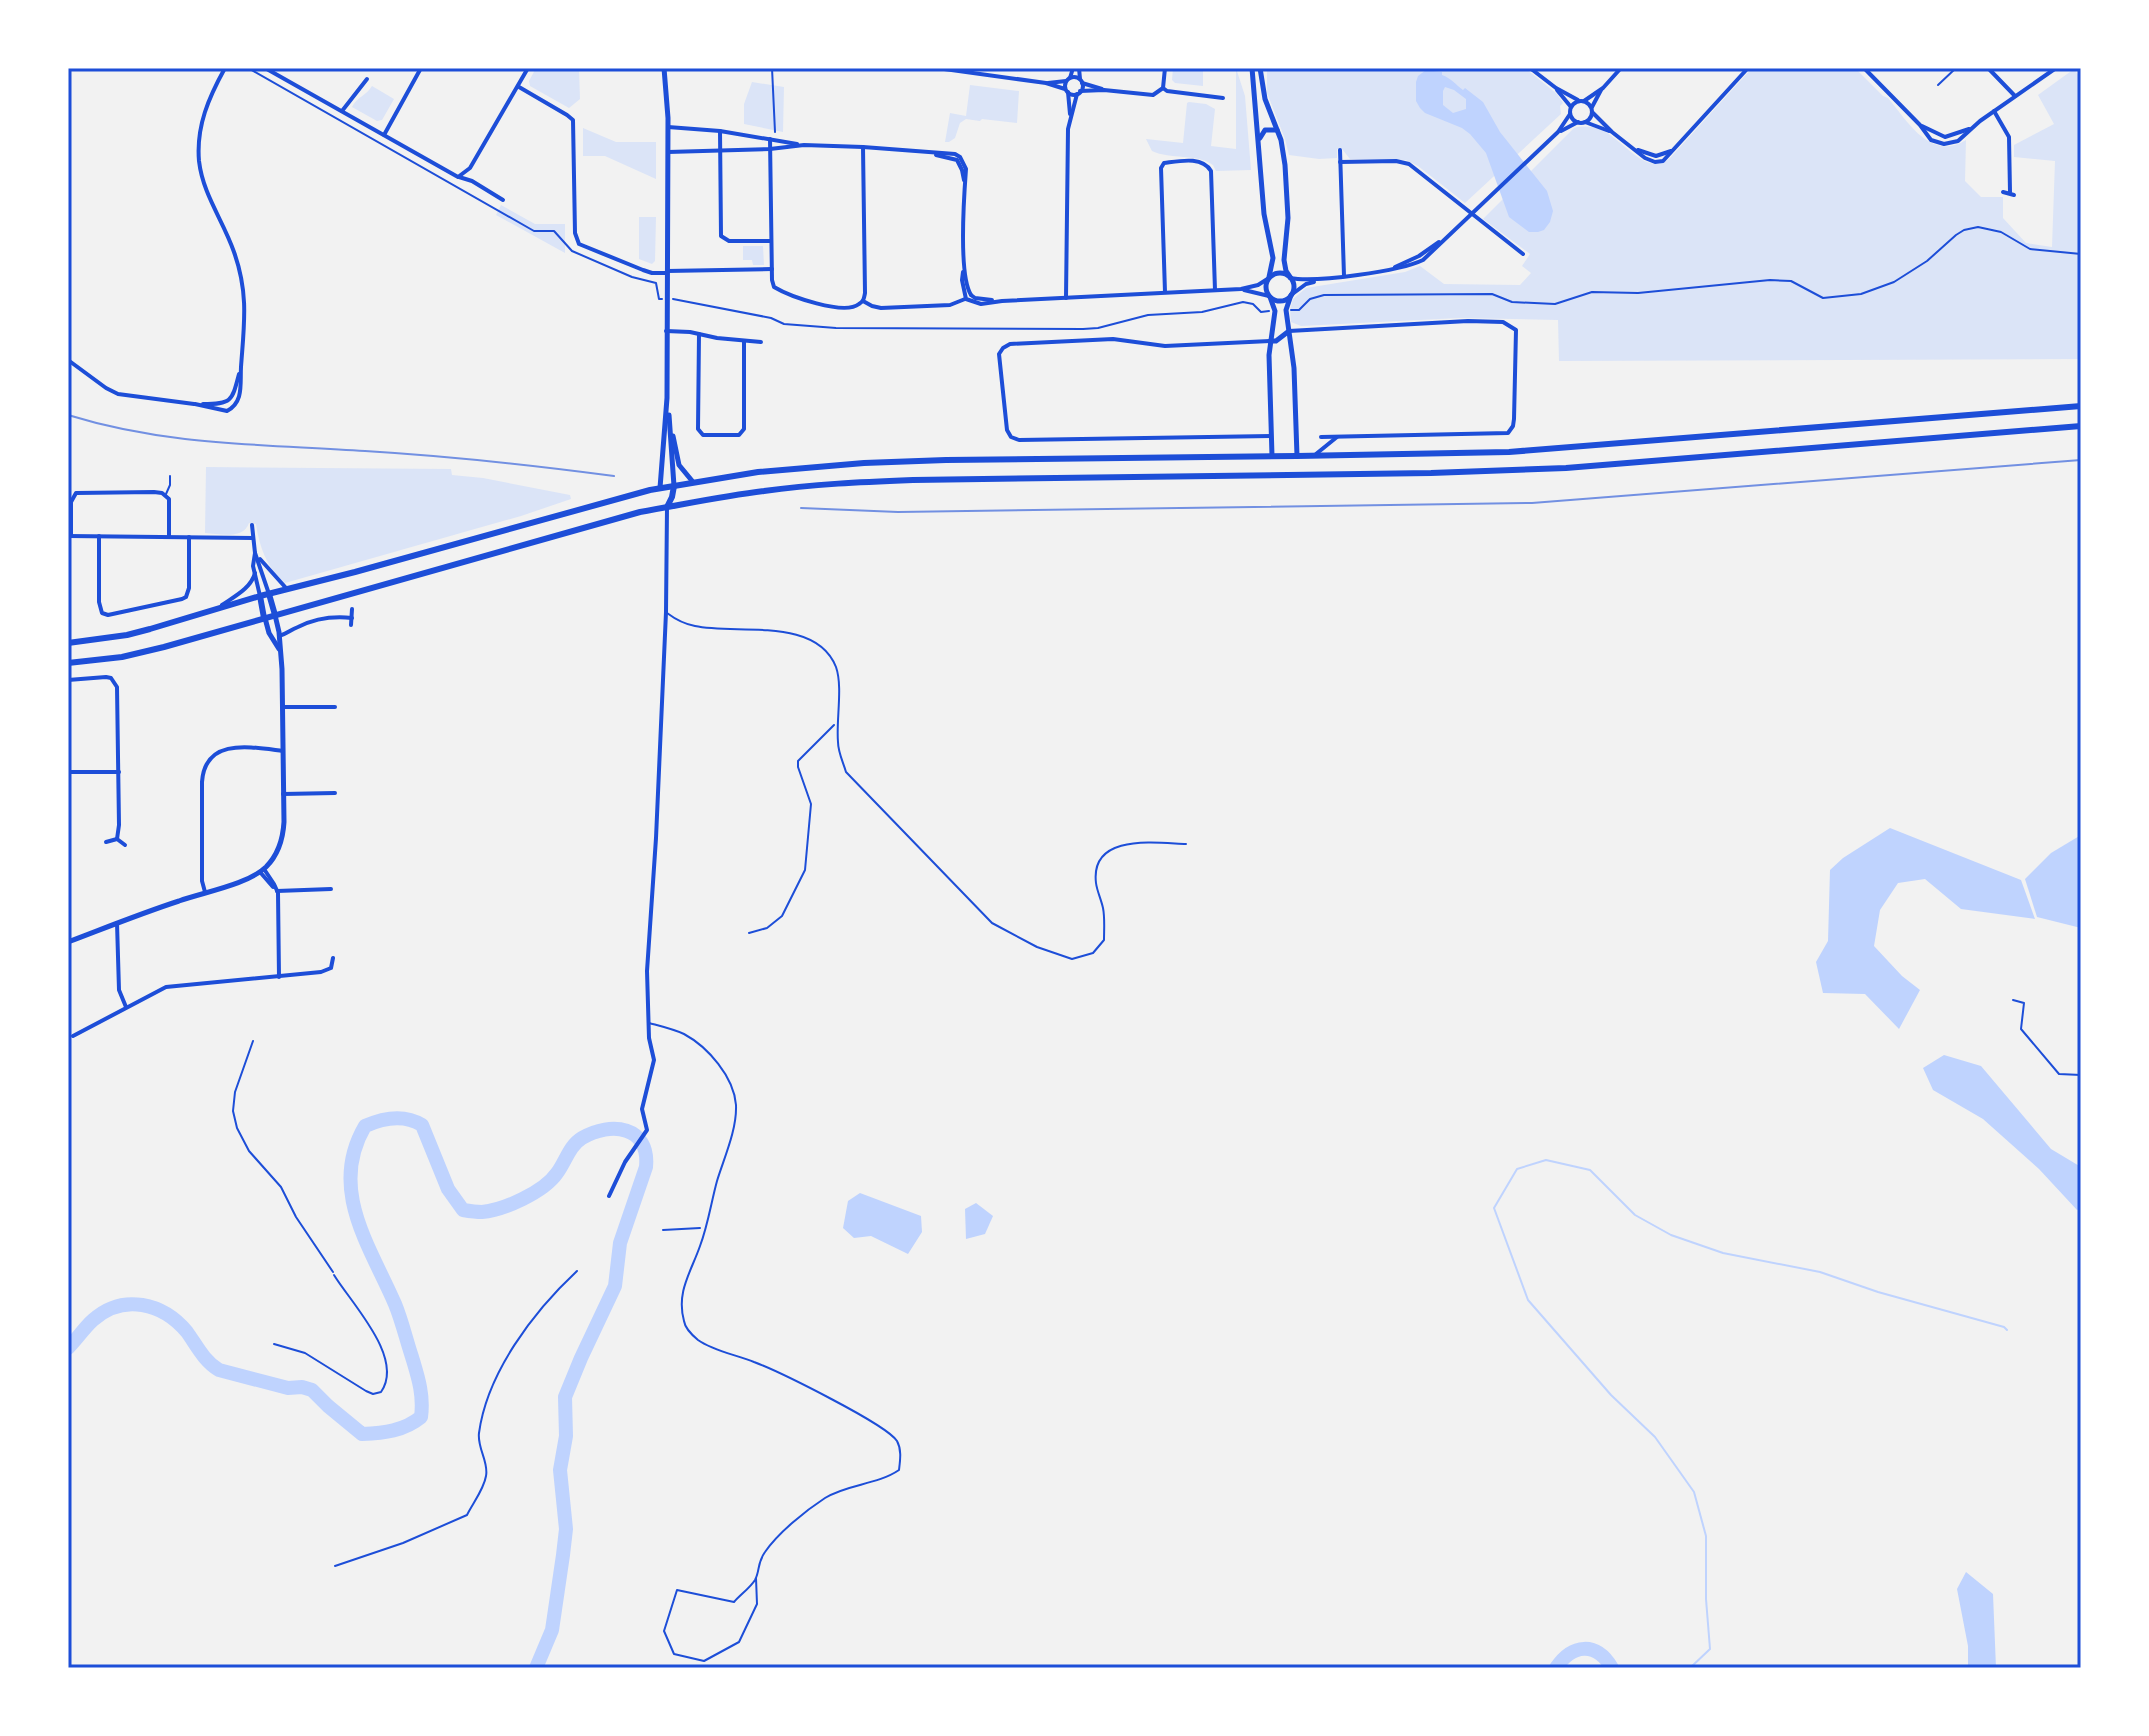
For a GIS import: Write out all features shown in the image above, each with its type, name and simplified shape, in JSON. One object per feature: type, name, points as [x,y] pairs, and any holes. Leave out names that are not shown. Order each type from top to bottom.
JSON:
[{"type":"highway","points":[[68,643],[127,635],[660,488],[787,469],[864,463],[1523,451],[2081,406]]},
{"type":"highway","points":[[68,663],[122,657],[164,647],[584,526],[667,507],[766,490],[853,482],[1566,468],[2081,426]]},
{"type":"highway","points":[[1272,456],[1272,475]]},
{"type":"highway","points":[[1296,475],[1297,456]]},
{"type":"highway","points":[[667,507],[674,486]]},
{"type":"highway","points":[[660,488],[667,507]]},
{"type":"highway","points":[[269,594],[275,615]]},
{"type":"highway","points":[[260,596],[264,618]]},
{"type":"street","points":[[195,404],[227,411],[234,407],[241,392],[245,325],[243,285],[235,253],[205,189],[199,161],[199,135],[205,109],[225,68]]},
{"type":"street","points":[[265,68],[503,200]]},
{"type":"street","points":[[384,135],[421,68]]},
{"type":"street","points":[[460,176],[470,168],[528,68]]},
{"type":"street","points":[[664,68],[668,127],[667,398],[674,486]]},
{"type":"street","points":[[937,68],[1046,83],[1079,93],[1104,90],[1153,95],[1163,88],[1165,68]]},
{"type":"street","points":[[993,76],[994,68]]},
{"type":"street","points":[[1066,298],[1071,116],[1067,90],[1068,80],[1076,68]]},
{"type":"street","points":[[1071,116],[1081,81],[1076,68]]},
{"type":"street","points":[[1252,68],[1264,214],[1273,258],[1266,289],[1275,311],[1270,341],[1272,456]]},
{"type":"street","points":[[1260,68],[1265,99],[1277,130],[1285,165],[1288,218],[1284,260],[1294,286],[1286,310],[1294,368],[1297,456]]},
{"type":"street","points":[[1530,68],[1556,88],[1582,101],[1612,132],[1632,147],[1650,158],[1663,161],[1748,68]]},
{"type":"street","points":[[1585,122],[1590,118],[1603,88],[1621,68]]},
{"type":"street","points":[[1864,68],[1931,140],[1944,144],[1958,141],[1971,128],[2056,68]]},
{"type":"street","points":[[1988,68],[2015,96]]},
{"type":"street","points":[[1046,83],[1075,77],[1104,90]]},
{"type":"street","points":[[342,111],[367,79]]},
{"type":"street","points":[[519,87],[573,120],[575,233],[579,244],[652,273],[772,269]]},
{"type":"street","points":[[1163,88],[1223,98]]},
{"type":"street","points":[[1556,88],[1571,110],[1573,119],[1578,122]]},
{"type":"street","points":[[1241,289],[1283,301],[1306,284],[1388,269],[1419,256],[1444,238],[1558,132],[1575,103],[1603,88]]},
{"type":"street","points":[[1994,111],[2009,137],[2012,193],[2003,192]]},
{"type":"street","points":[[1558,132],[1578,122],[1585,122],[1612,132]]},
{"type":"street","points":[[1920,125],[1945,137],[1971,128]]},
{"type":"street","points":[[668,127],[720,131],[804,145],[863,147],[959,159],[965,186],[962,280],[968,297],[981,304],[1241,289],[1258,285],[1277,273],[1290,278],[1320,280]]},
{"type":"street","points":[[1259,143],[1265,130],[1277,130]]},
{"type":"street","points":[[720,131],[721,236],[729,241],[771,241]]},
{"type":"street","points":[[770,139],[774,287],[803,299],[847,307],[863,301],[865,293],[863,147]]},
{"type":"street","points":[[668,152],[804,145]]},
{"type":"street","points":[[1340,150],[1344,276]]},
{"type":"street","points":[[1165,292],[1161,168],[1164,163],[1188,160],[1203,163],[1211,171],[1215,290]]},
{"type":"street","points":[[1340,162],[1396,161],[1409,164],[1523,254]]},
{"type":"street","points":[[863,301],[881,308],[950,305],[968,297]]},
{"type":"street","points":[[1271,436],[1019,440],[1011,437],[1007,430],[999,354],[1010,344],[1113,339],[1165,346],[1276,341],[1289,331],[1451,321],[1488,321],[1508,324],[1516,330],[1514,419],[1508,433],[1321,437]]},
{"type":"street","points":[[666,331],[761,342]]},
{"type":"street","points":[[699,334],[698,429],[703,435],[739,435],[744,429],[744,341]]},
{"type":"street","points":[[68,360],[118,394],[195,404],[223,404],[230,399],[235,392],[241,364]]},
{"type":"street","points":[[660,488],[667,398]]},
{"type":"street","points":[[668,408],[677,462],[693,482]]},
{"type":"street","points":[[1314,455],[1340,435]]},
{"type":"street","points":[[169,537],[170,501],[166,495],[154,492],[76,493],[71,502],[70,536],[253,538]]},
{"type":"street","points":[[609,1196],[647,1130],[642,1109],[654,1060],[648,1023],[647,971],[666,612],[667,507]]},
{"type":"street","points":[[252,525],[257,556],[269,594]]},
{"type":"street","points":[[99,536],[99,602],[102,613],[108,615],[186,597],[189,588],[189,537]]},
{"type":"street","points":[[257,556],[288,589]]},
{"type":"street","points":[[257,556],[253,561],[260,596]]},
{"type":"street","points":[[218,610],[249,586],[255,573]]},
{"type":"street","points":[[351,625],[352,609]]},
{"type":"street","points":[[68,942],[250,878],[262,871],[275,854],[282,838],[283,707],[275,615]]},
{"type":"street","points":[[272,638],[329,617],[352,618]]},
{"type":"street","points":[[264,618],[279,650]]},
{"type":"street","points":[[68,680],[100,677],[111,678],[115,682],[118,693],[117,839]]},
{"type":"street","points":[[283,707],[335,707]]},
{"type":"street","points":[[207,892],[203,876],[204,766],[212,756],[226,749],[283,748]]},
{"type":"street","points":[[68,772],[119,772]]},
{"type":"street","points":[[283,794],[335,793]]},
{"type":"street","points":[[106,842],[117,839]]},
{"type":"street","points":[[117,839],[125,845]]},
{"type":"street","points":[[262,871],[276,890],[279,977]]},
{"type":"street","points":[[276,890],[331,889]]},
{"type":"street","points":[[117,923],[119,990],[126,1008]]},
{"type":"street","points":[[71,1037],[166,987],[323,972],[331,968],[333,958]]},
{"type":"lane","points":[[1938,85],[1956,68]]},
{"type":"lane","points":[[166,495],[170,476]]},
{"type":"lane","points":[[666,612],[695,626],[802,635],[827,652],[837,669],[838,746],[846,772],[992,923],[1051,953],[1072,959],[1093,953],[1104,940],[1103,910],[1095,881],[1099,862],[1111,848],[1131,843],[1186,844]]},
{"type":"lane","points":[[648,1023],[684,1034],[706,1049],[733,1089],[736,1106],[734,1125],[700,1248],[685,1284],[680,1309],[685,1327],[698,1340],[777,1371],[873,1423],[892,1435],[899,1444],[899,1470],[887,1478],[826,1497],[766,1550],[758,1563],[757,1604],[739,1642],[704,1661],[674,1654],[664,1631],[677,1590],[734,1602],[756,1578]]},
{"type":"lane","points":[[253,1041],[233,1098],[237,1128],[249,1151],[281,1187],[296,1217],[333,1272]]},
{"type":"path","points":[[248,68],[534,231],[554,231],[572,251],[632,277],[656,283],[659,299],[771,318],[784,324],[836,328],[1083,329],[1148,315],[1202,312],[1243,302],[1253,304],[1261,312],[1275,311]]},
{"type":"path","points":[[772,68],[775,132]]},
{"type":"path","points":[[1286,310],[1299,310],[1310,299],[1324,295],[1492,294],[1512,302],[1555,304],[1592,292],[1638,293],[1770,280],[1791,281],[1823,298],[1840,298],[1894,282],[1927,261],[1956,235],[1978,227],[2001,232],[2030,249],[2081,254]]},
{"type":"path","points":[[749,933],[767,928],[782,916],[805,870],[811,804],[798,761],[837,721]]},
{"type":"path","points":[[2013,1000],[2024,1003],[2021,1029],[2059,1074],[2081,1075]]},
{"type":"path","points":[[663,1230],[705,1227]]},
{"type":"path","points":[[335,1566],[403,1543],[467,1515],[486,1476],[478,1438],[483,1406],[491,1386],[538,1313],[577,1271]]},
{"type":"path","points":[[274,1344],[305,1353],[366,1391],[378,1394],[384,1390],[388,1372],[381,1349],[368,1322],[333,1272]]},
{"type":"shaded area","points":[[536,68],[579,68],[580,99],[569,108],[530,86],[529,81]]},
{"type":"shaded area","points":[[1173,68],[1203,68],[1203,86],[1175,83],[1172,80]]},
{"type":"shaded area","points":[[1236,68],[1245,96],[1251,170],[1216,171],[1206,161],[1152,151],[1146,139],[1183,143],[1189,102],[1206,104],[1215,109],[1211,146],[1236,149]]},
{"type":"shaded area","points":[[1267,68],[1525,68],[1557,94],[1563,103],[1560,106],[1561,114],[1465,203],[1406,160],[1350,159],[1342,149],[1337,149],[1337,158],[1289,155],[1267,93]]},
{"type":"shaded area","points":[[1752,68],[1855,68],[1888,98],[1912,128],[1931,143],[1942,146],[1966,140],[1965,181],[1981,197],[2003,197],[2003,218],[2026,243],[2052,247],[2055,161],[2014,157],[2014,145],[2054,124],[2038,95],[2074,69],[2081,79],[2081,359],[1559,361],[1558,320],[1459,318],[1301,326],[1291,322],[1293,299],[1306,288],[1405,272],[1420,266],[1444,284],[1520,285],[1531,273],[1522,266],[1530,254],[1483,219],[1574,128],[1599,129],[1643,160],[1661,163],[1670,158]]},
{"type":"shaded area","points":[[752,82],[784,87],[783,132],[744,124],[744,104]]},
{"type":"shaded area","points":[[970,85],[1019,91],[1017,123],[966,119],[960,123],[955,138],[945,142],[950,113],[966,116]]},
{"type":"shaded area","points":[[372,86],[394,99],[382,120],[377,121],[352,107]]},
{"type":"shaded area","points":[[583,128],[616,142],[656,142],[656,179],[605,156],[583,156]]},
{"type":"shaded area","points":[[501,205],[535,224],[565,224],[565,253],[496,215]]},
{"type":"shaded area","points":[[639,217],[656,217],[655,261],[652,264],[639,259]]},
{"type":"shaded area","points":[[743,246],[763,246],[764,265],[753,265],[752,260],[743,260]]},
{"type":"shaded area","points":[[206,467],[451,469],[452,475],[570,495],[571,499],[285,583],[273,571],[265,556],[256,524],[249,523],[236,534],[205,533]]},
{"type":"water","points":[[1426,70],[1442,72],[1442,75],[1483,102],[1500,132],[1547,191],[1553,211],[1544,230],[1529,232],[1509,217],[1486,153],[1462,128],[1420,108],[1416,101],[1418,76]],"holes":[[[1445,87],[1466,99],[1466,109],[1453,113],[1443,105],[1443,91]]]},
{"type":"water","points":[[1890,828],[2021,880],[2035,919],[1961,909],[1925,879],[1898,883],[1880,910],[1874,946],[1920,990],[1899,1029],[1865,994],[1823,993],[1816,962],[1828,941],[1830,870]]},
{"type":"water","points":[[2081,835],[2081,928],[2037,917],[2025,879],[2051,853]]},
{"type":"water","points":[[1944,1055],[1981,1066],[2051,1149],[2081,1167],[2081,1208],[2077,1210],[2039,1169],[1983,1119],[1933,1090],[1923,1068]]},
{"type":"water","points":[[860,1193],[921,1216],[922,1232],[908,1254],[871,1236],[854,1238],[843,1228],[848,1201]]},
{"type":"water","points":[[976,1203],[993,1216],[985,1234],[966,1239],[965,1209]]},
{"type":"water","points":[[1966,1572],[1993,1594],[1996,1668],[1968,1668],[1968,1646],[1957,1589]]},
{"type":"waterway","points":[[68,1348],[90,1323],[117,1306],[130,1304],[155,1308],[177,1322],[205,1358],[219,1370],[288,1388],[312,1390],[362,1434],[401,1428],[421,1417],[421,1394],[400,1317],[365,1239],[352,1195],[351,1172],[355,1149],[365,1126],[394,1118],[408,1119],[422,1125],[448,1189],[463,1210],[480,1212],[512,1204],[543,1187],[582,1138],[616,1129],[635,1135],[646,1153],[646,1167],[620,1243],[615,1286],[565,1397],[566,1436],[560,1470],[566,1529],[552,1630],[536,1668]]},
{"type":"waterway","points":[[1690,1668],[1710,1649],[1706,1536],[1694,1492],[1655,1437],[1611,1395],[1528,1300],[1494,1208],[1517,1169],[1546,1160],[1590,1170],[1635,1215],[1671,1235],[1723,1253],[1820,1272],[2007,1330]]},
{"type":"waterway","points":[[1556,1668],[1569,1654],[1584,1649],[1599,1653],[1612,1668]]},
{"type":"railway","points":[[68,415],[142,433],[179,438],[427,455],[614,476]]},
{"type":"railway","points":[[801,508],[898,512],[1532,503],[2081,460]]}]
